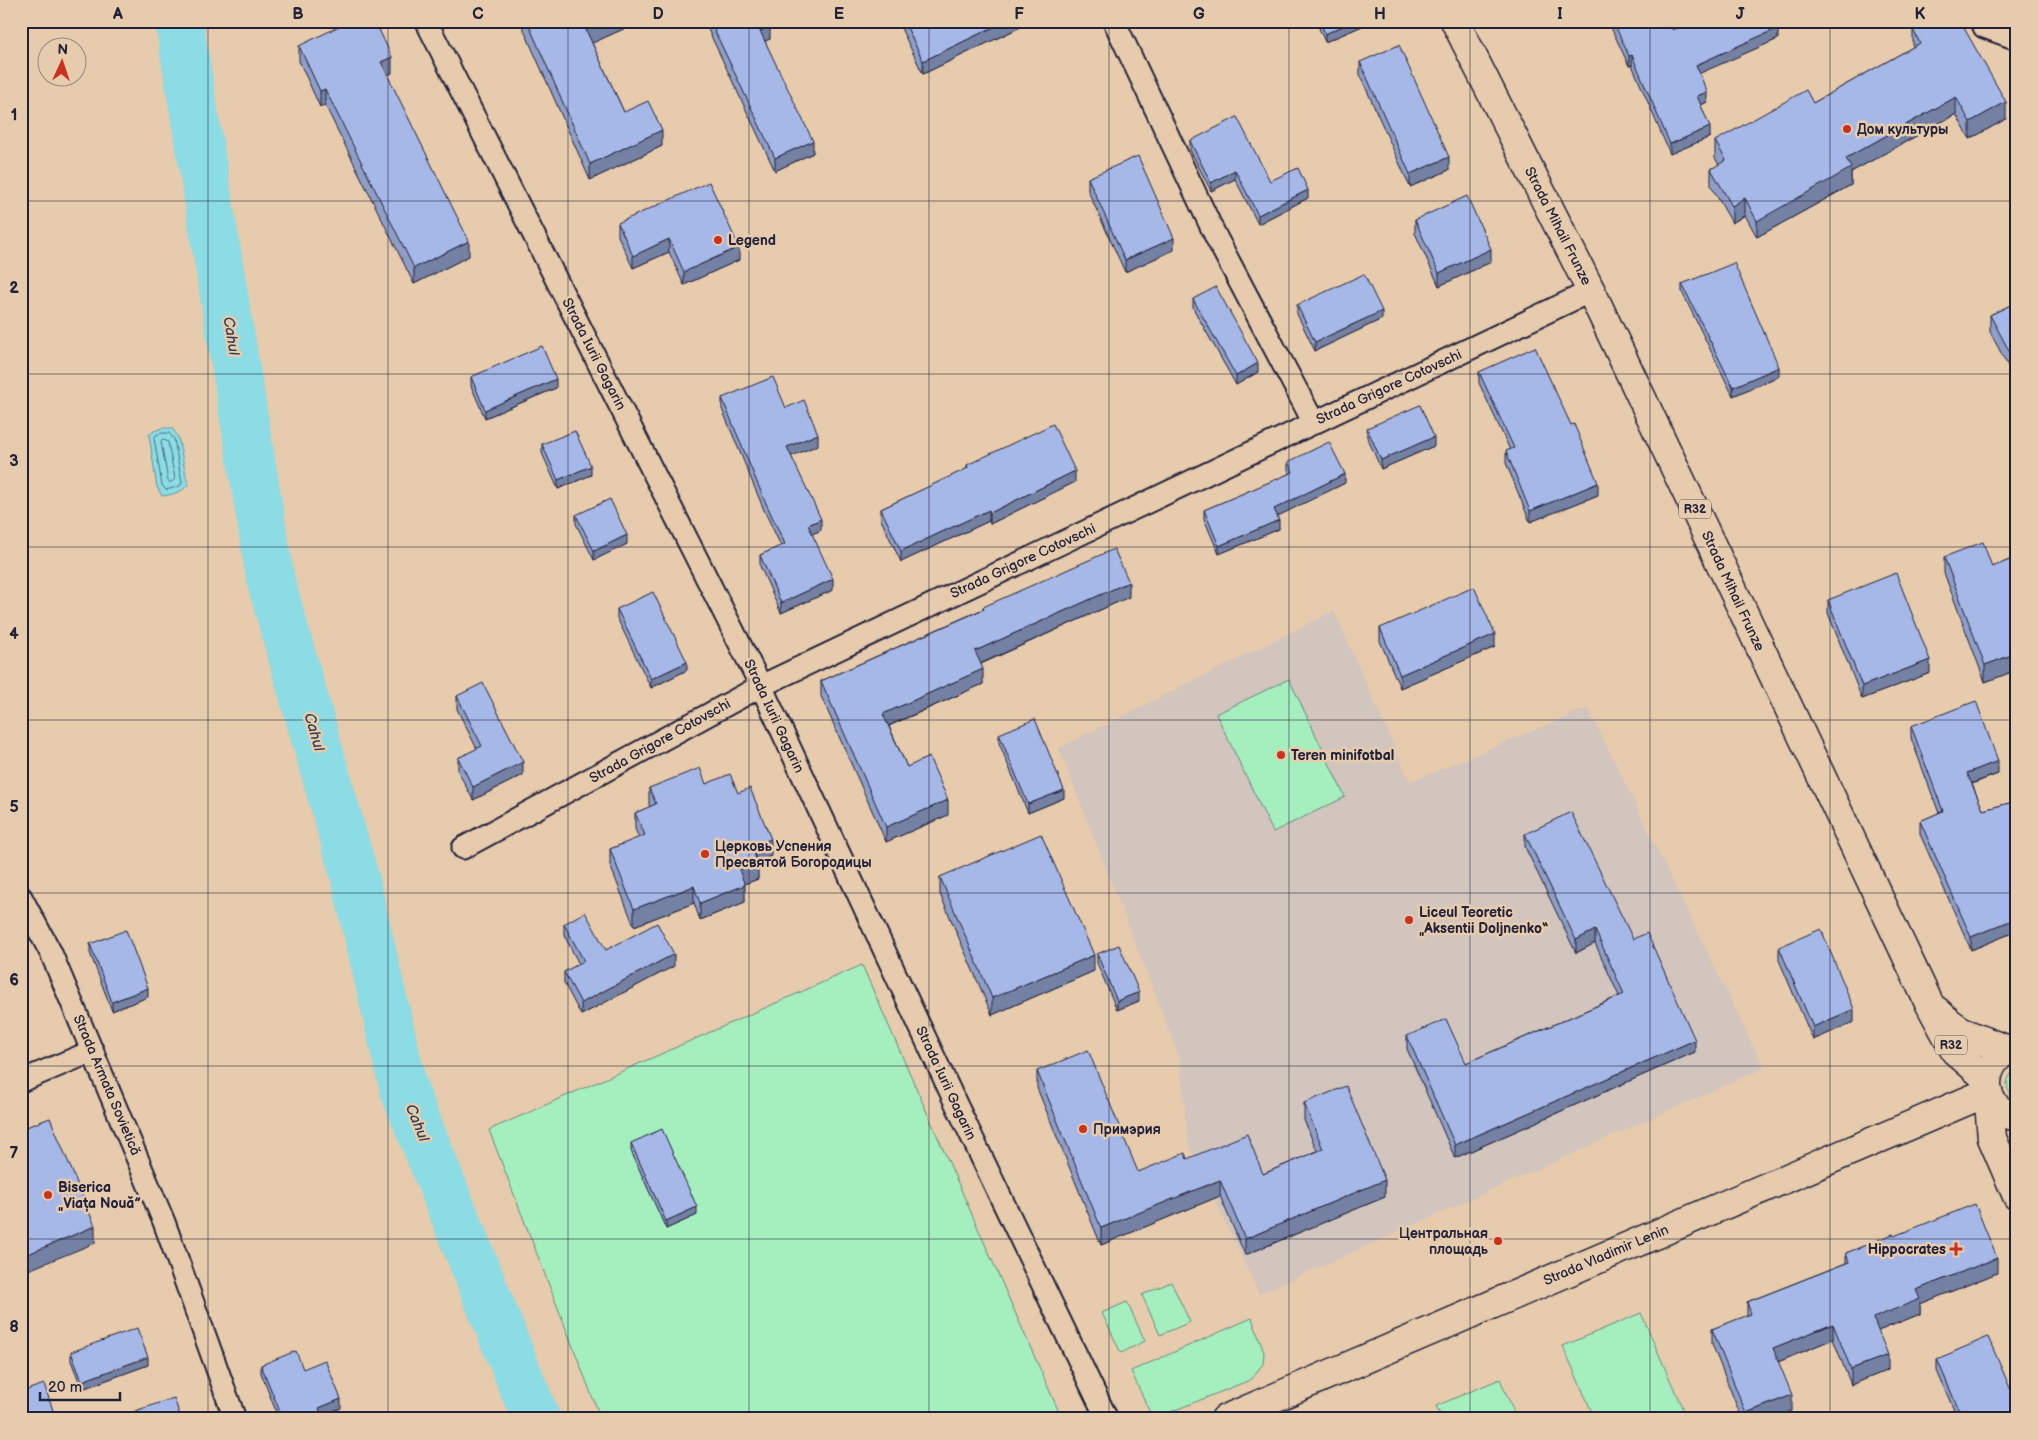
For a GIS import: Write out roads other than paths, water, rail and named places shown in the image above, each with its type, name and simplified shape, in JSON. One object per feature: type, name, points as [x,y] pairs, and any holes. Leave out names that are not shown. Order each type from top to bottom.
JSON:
[{"type":"main road","name":"Strada Mihail Frunze","points":[[1455,21],[1591,291],[1928,1001],[1954,1051],[1988,1086]]},
{"type":"main road","name":"Strada Mihail Frunze","points":[[1928,1001],[1950,1025],[1972,1037],[2012,1047]]},
{"type":"main road","points":[[2012,1047],[1996,1057],[1990,1068],[1988,1086],[1992,1138],[2017,1196]]},
{"type":"main road","points":[[1988,1086],[1994,1103],[2002,1111],[2017,1117]]},
{"type":"main road","name":"Strada Vladimir Lenin","points":[[1225,1419],[1988,1086]]},
{"type":"street","name":"Strada Iurii Gagarin","points":[[426,21],[761,686],[956,1106],[1107,1419]]},
{"type":"street","points":[[1114,21],[1216,237],[1314,423]]},
{"type":"street","points":[[1984,27],[2017,38]]},
{"type":"street","name":"Strada Grigore Cotovschi","points":[[463,848],[761,686],[1591,291]]},
{"type":"street","name":"Strada Armata Sovietică","points":[[21,897],[51,953],[164,1222],[235,1419]]},
{"type":"street","points":[[21,1080],[93,1051]]},
{"type":"water","points":[[162,428],[172,428],[178,437],[188,485],[176,493],[162,496],[157,487],[149,435]]},
{"type":"waterway","name":"Cahul","points":[[179,21],[271,582],[355,878],[404,1090],[536,1419]]},
{"type":"place","name":"Дом культуры","points":[[1847,129]]},
{"type":"place","name":"Legend","points":[[718,240]]},
{"type":"place","name":"Teren minifotbal","points":[[1281,755]]},
{"type":"place","name":"Церковь Успения Пресвятой Богородицы","points":[[705,854]]},
{"type":"place","name":"Liceul Teoretic „Aksentii Doljnenko“","points":[[1409,920]]},
{"type":"place","name":"Примэрия","points":[[1083,1129]]},
{"type":"place","name":"Biserica „Viața Nouă”","points":[[48,1195]]},
{"type":"place","name":"Центральная площадь","points":[[1498,1241]]},
{"type":"place","name":"Hippocrates","points":[[1956,1249]]}]
